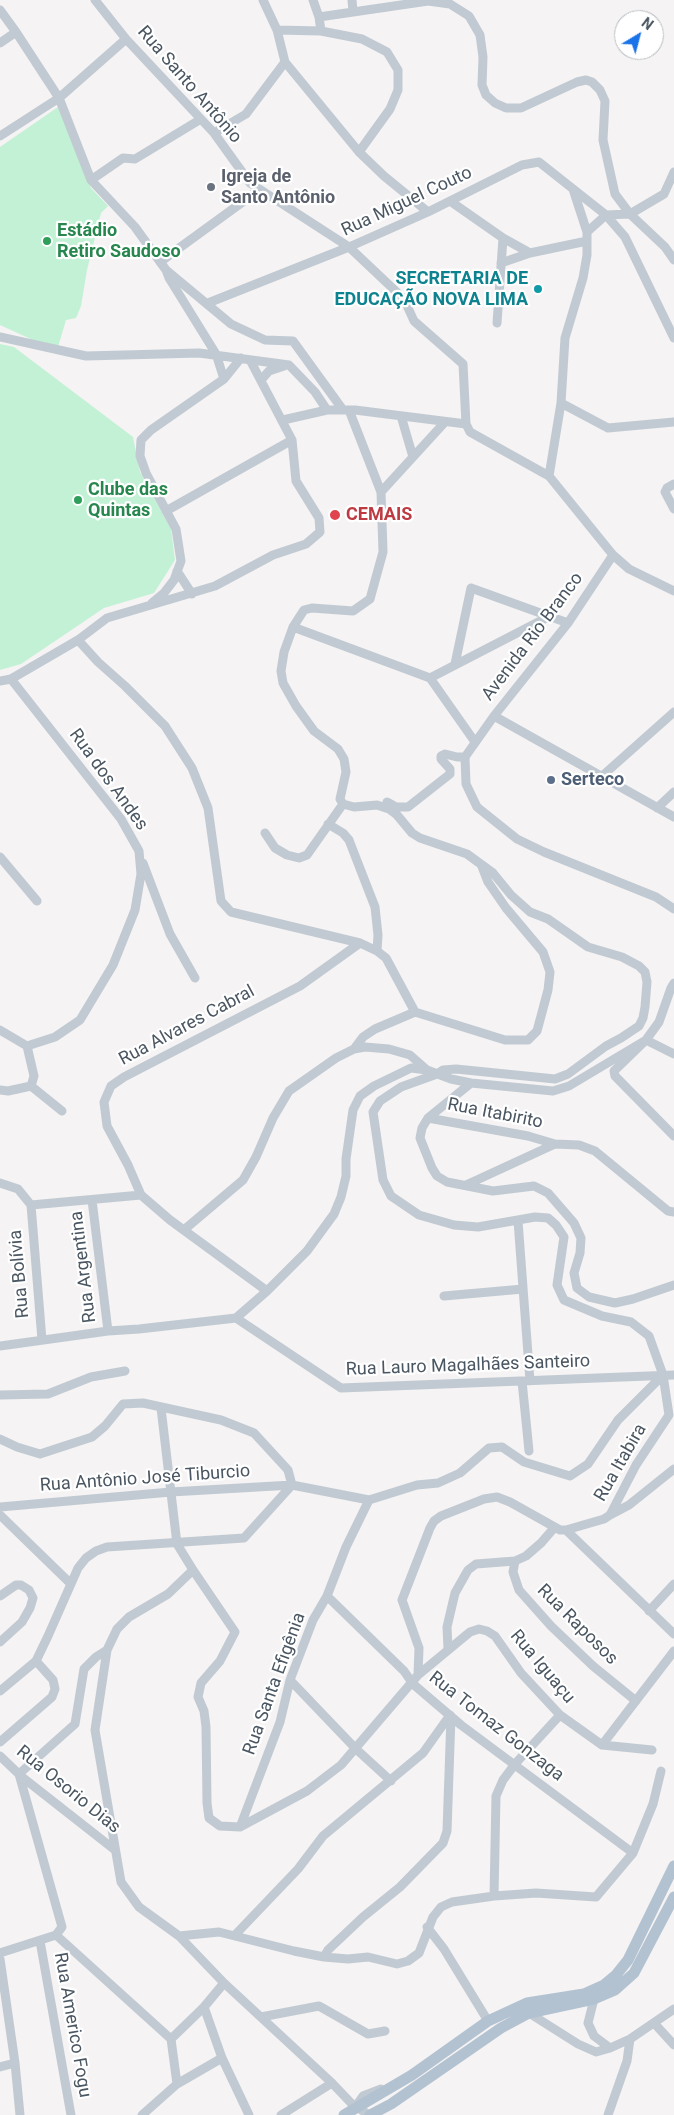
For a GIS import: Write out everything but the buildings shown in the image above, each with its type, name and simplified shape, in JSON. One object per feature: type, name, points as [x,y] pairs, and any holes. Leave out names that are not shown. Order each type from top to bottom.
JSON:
[{"type":"main road","points":[[344,2115],[356,2106],[412,2075],[488,2022],[527,2003],[584,1994],[604,1985],[616,1975],[628,1960],[674,1866]]},
{"type":"main road","points":[[373,2114],[390,2110],[409,2091],[501,2028],[529,2013],[594,1999],[615,1990],[634,1973],[674,1897]]},
{"type":"street","name":"Rua Santo Antônio","points":[[95,0],[126,39],[214,133],[250,183],[349,247],[404,299],[414,322],[463,364],[466,424]]},
{"type":"street","points":[[263,0],[277,30],[286,62],[359,152],[384,176],[428,212]]},
{"type":"street","points":[[313,0],[319,17],[321,31]]},
{"type":"street","points":[[352,0],[353,11]]},
{"type":"street","points":[[319,17],[428,1],[450,4],[469,16],[480,35],[483,57],[482,86],[486,95],[495,103],[506,108],[522,108],[577,82],[586,80],[592,82],[600,90],[605,101],[603,140],[615,194],[630,214],[665,247],[674,260]]},
{"type":"street","points":[[0,10],[59,98],[91,180],[135,227],[166,270],[232,324],[265,340],[292,341],[346,410],[381,492],[383,552],[370,599],[353,611],[312,608],[304,610],[293,627],[284,652],[281,671],[283,683],[296,706],[314,731],[338,749],[344,759],[346,772],[340,800],[344,804],[354,807],[373,805],[389,809],[397,815],[412,833],[420,838],[467,854],[480,863],[493,873],[511,896],[530,912],[548,919],[588,946],[622,957],[639,966],[645,972],[647,982],[643,1018],[638,1026],[606,1046],[568,1074],[555,1079],[456,1069],[443,1070],[437,1074]]},
{"type":"street","points":[[277,30],[321,31],[362,39],[388,52],[398,70],[398,90],[390,109],[359,152]]},
{"type":"street","points":[[0,43],[16,32]]},
{"type":"street","points":[[0,136],[59,98],[126,39]]},
{"type":"street","points":[[214,133],[246,114],[286,62]]},
{"type":"street","points":[[91,180],[123,158],[136,160],[201,119]]},
{"type":"street","name":"Rua Miguel Couto","points":[[208,303],[349,247],[428,212],[522,164],[539,162],[606,215],[624,237],[674,338]]},
{"type":"street","points":[[501,263],[587,237],[606,215],[630,214],[664,194],[674,172]]},
{"type":"street","points":[[549,476],[561,403],[565,338],[583,278],[587,237],[573,189]]},
{"type":"street","points":[[160,262],[259,190]]},
{"type":"street","points":[[450,201],[503,238],[530,253]]},
{"type":"street","points":[[497,323],[503,238]]},
{"type":"street","points":[[166,270],[169,278],[216,354],[224,379]]},
{"type":"street","points":[[0,337],[86,356],[199,352],[289,365],[316,392],[327,410]]},
{"type":"street","points":[[150,605],[164,593],[174,580],[181,561],[176,528],[146,473],[140,456],[141,440],[151,430],[224,379],[246,359]]},
{"type":"street","points":[[0,681],[11,680],[78,640],[107,618],[215,586],[273,554],[306,544],[320,532],[319,518],[296,481],[292,440],[261,380],[246,359]]},
{"type":"street","points":[[261,380],[269,371],[289,365]]},
{"type":"street","points":[[561,403],[608,428],[674,422]]},
{"type":"street","points":[[283,420],[327,410],[346,410],[386,412],[401,416],[466,424],[470,432],[549,476],[613,555],[629,569],[674,591]]},
{"type":"street","points":[[401,416],[413,457]]},
{"type":"street","points":[[381,492],[445,422]]},
{"type":"street","points":[[166,511],[292,440]]},
{"type":"street","points":[[674,484],[666,488],[665,492],[674,510]]},
{"type":"street","name":"Avenida Rio Branco","points":[[613,555],[568,624],[494,716],[674,817]]},
{"type":"street","points":[[177,571],[192,594]]},
{"type":"street","points":[[455,664],[471,588],[568,624]]},
{"type":"street","points":[[430,678],[548,617]]},
{"type":"street","points":[[293,627],[430,678],[475,742]]},
{"type":"street","points":[[78,640],[98,662],[165,726],[192,768],[208,808],[221,901],[231,912],[360,944],[377,951],[386,958],[415,1012]]},
{"type":"street","name":"Rua dos Andes","points":[[11,680],[121,819],[139,851],[141,874],[135,910],[113,965],[80,1020],[56,1037],[28,1046]]},
{"type":"street","points":[[601,777],[674,712]]},
{"type":"street","points":[[494,716],[465,757],[466,784],[477,807],[495,823],[524,842],[656,896],[674,909]]},
{"type":"street","points":[[373,805],[382,800],[396,807],[408,808],[450,774],[450,769],[441,759],[441,756],[445,754],[457,758],[465,757]]},
{"type":"street","points":[[657,808],[674,792]]},
{"type":"street","points":[[265,833],[275,848],[287,855],[299,858],[307,855],[344,804]]},
{"type":"street","points":[[328,824],[349,840],[375,907],[378,935],[377,951]]},
{"type":"street","points":[[139,851],[170,934],[195,978]]},
{"type":"street","points":[[0,858],[37,901]]},
{"type":"street","points":[[354,1049],[363,1037],[375,1029],[415,1012],[505,1040],[528,1040],[537,1031],[548,990],[550,972],[543,952],[502,902],[488,882],[480,863]]},
{"type":"street","name":"Rua Alvares Cabral","points":[[267,1291],[185,1229],[170,1220],[141,1195],[128,1165],[107,1126],[104,1102],[111,1086],[124,1077],[300,986],[360,944]]},
{"type":"street","points":[[674,983],[670,988],[658,1022],[646,1040],[614,1072],[615,1076],[674,1136]]},
{"type":"street","points":[[0,1030],[28,1046],[34,1076],[31,1086]]},
{"type":"street","points":[[646,1040],[674,1054]]},
{"type":"street","points":[[0,1346],[108,1331],[236,1318],[267,1291],[307,1250],[334,1214],[341,1197],[346,1176],[346,1159],[353,1110],[360,1096],[374,1086],[411,1068],[427,1070],[472,1083],[553,1091],[570,1086],[646,1040]]},
{"type":"street","points":[[185,1229],[243,1180],[256,1157],[273,1118],[289,1091],[336,1058],[354,1049],[365,1047],[389,1049],[410,1055],[427,1070]]},
{"type":"street","name":"Rua Itabira","points":[[418,1675],[419,1648],[402,1600],[434,1521],[441,1516],[476,1502],[497,1497],[510,1502],[554,1528],[566,1530],[610,1515],[636,1465],[669,1414],[663,1375],[649,1336],[630,1322],[602,1316],[564,1300],[556,1285],[564,1237],[556,1225],[548,1218],[535,1217],[478,1227],[454,1225],[419,1215],[391,1196],[383,1180],[373,1112],[380,1101],[401,1087],[437,1074]]},
{"type":"street","points":[[472,1083],[428,1118],[422,1128],[420,1138],[432,1168],[438,1176],[447,1182],[493,1191],[534,1186],[548,1193],[574,1223],[581,1238],[580,1253],[574,1273],[577,1288],[589,1297],[614,1302],[633,1299],[674,1285]]},
{"type":"street","points":[[0,1090],[8,1091],[31,1086]]},
{"type":"street","points":[[31,1086],[62,1111]]},
{"type":"street","name":"Rua Itabirito","points":[[428,1118],[528,1136],[555,1144]]},
{"type":"street","points":[[465,1186],[555,1144],[579,1145],[595,1151],[668,1210],[674,1212]]},
{"type":"street","points":[[1,1181],[18,1189],[31,1205],[141,1195]]},
{"type":"street","name":"Rua Argentina","points":[[92,1200],[108,1331]]},
{"type":"street","name":"Rua Bolívia","points":[[31,1205],[42,1340]]},
{"type":"street","points":[[518,1221],[523,1289],[529,1451]]},
{"type":"street","points":[[444,1296],[523,1289]]},
{"type":"street","name":"Rua Lauro Magalhães Santeiro","points":[[236,1318],[341,1388],[674,1375]]},
{"type":"street","points":[[0,1395],[48,1394],[91,1377],[125,1371]]},
{"type":"street","points":[[369,1500],[417,1485],[438,1483],[460,1473],[489,1448],[502,1447],[524,1462],[570,1476],[588,1464],[618,1420],[663,1375]]},
{"type":"street","points":[[0,1439],[17,1447],[40,1454],[92,1438],[105,1426],[123,1404],[143,1403],[221,1420],[254,1433],[288,1470],[292,1485],[244,1538],[177,1544],[107,1547],[90,1555],[78,1568],[36,1661],[0,1691]]},
{"type":"street","points":[[161,1408],[177,1544],[235,1632],[220,1661],[201,1683],[198,1697],[204,1711],[206,1727],[210,1818],[220,1826],[240,1827]]},
{"type":"street","points":[[610,1515],[629,1505],[674,1469]]},
{"type":"street","name":"Rua Antônio José Tiburcio","points":[[0,1507],[171,1492],[292,1485],[369,1500]]},
{"type":"street","name":"Rua Santa Efigênia","points":[[240,1827],[280,1722],[290,1680],[313,1620],[327,1596],[346,1547],[369,1500]]},
{"type":"street","points":[[0,1515],[71,1584]]},
{"type":"street","points":[[448,1649],[447,1627],[455,1593],[468,1570],[476,1564],[515,1561],[526,1556],[554,1528]]},
{"type":"street","points":[[566,1530],[674,1634]]},
{"type":"street","name":"Rua Raposos","points":[[515,1561],[513,1572],[519,1590],[551,1626],[593,1666],[636,1701]]},
{"type":"street","points":[[193,1570],[168,1594],[129,1617],[116,1629],[107,1650],[95,1730],[121,1882],[139,1907],[179,1936],[224,1983],[356,2106],[373,2114]]},
{"type":"street","points":[[0,1596],[16,1584],[29,1590],[33,1598],[22,1622],[0,1642]]},
{"type":"street","points":[[649,1611],[674,1584]]},
{"type":"street","name":"Rua Tomaz Gonzaga","points":[[327,1596],[404,1671],[413,1684],[451,1716],[633,1853]]},
{"type":"street","name":"Rua Iguaçu","points":[[240,1827],[306,1792],[341,1765],[413,1684],[418,1675],[470,1632],[479,1629],[487,1630],[495,1636],[521,1673],[560,1715],[602,1745]]},
{"type":"street","points":[[0,1953],[40,1941],[60,1932],[62,1922],[19,1774],[75,1724],[84,1669],[96,1657],[107,1650]]},
{"type":"street","points":[[602,1745],[674,1651]]},
{"type":"street","points":[[0,1742],[52,1697],[56,1689],[53,1680],[36,1661]]},
{"type":"street","points":[[290,1680],[356,1749],[391,1781]]},
{"type":"street","points":[[494,1896],[496,1796],[502,1780],[560,1715]]},
{"type":"street","points":[[235,1935],[298,1869],[323,1836],[391,1781],[422,1753],[451,1716]]},
{"type":"street","points":[[324,1957],[328,1950],[363,1917],[400,1887],[443,1843],[447,1831],[451,1716]]},
{"type":"street","points":[[602,1745],[652,1750]]},
{"type":"street","name":"Rua Osorio Dias","points":[[0,1756],[19,1774],[115,1850]]},
{"type":"street","points":[[179,1936],[219,1932],[324,1957],[348,1959],[368,1957],[397,1964],[408,1961],[419,1953],[427,1927],[441,1907],[452,1902],[536,1893],[596,1897],[633,1853],[653,1804],[661,1771]]},
{"type":"street","points":[[427,1927],[444,1949],[488,2022]]},
{"type":"street","points":[[56,1935],[171,2039],[177,2084]]},
{"type":"street","name":"Rua Americo Fogu","points":[[40,1941],[71,2115]]},
{"type":"street","points":[[0,1959],[16,2063],[20,2115]]},
{"type":"street","points":[[171,2039],[204,2007],[224,1983]]},
{"type":"street","points":[[594,1999],[588,2023],[594,2036],[610,2048]]},
{"type":"street","points":[[261,2017],[319,2006],[368,2034],[385,2031]]},
{"type":"street","points":[[204,2007],[222,2058],[249,2115]]},
{"type":"street","points":[[529,2013],[596,2052],[630,2039],[674,2009]]},
{"type":"street","points":[[654,2023],[674,2045]]},
{"type":"street","points":[[608,2115],[627,2061],[630,2039]]},
{"type":"street","points":[[142,2115],[177,2084],[222,2058]]},
{"type":"street","points":[[0,2067],[16,2063]]},
{"type":"street","points":[[280,2115],[332,2083]]},
{"type":"street","points":[[343,2093],[362,2096],[394,2084],[409,2091]]},
{"type":"street","points":[[356,2106],[362,2096]]},
{"type":"green space","name":"Estádio Retiro Saudoso","points":[[58,107],[91,188],[108,206],[101,213],[87,270],[81,306],[76,318],[66,320],[58,347],[35,341],[0,325],[0,147]]},
{"type":"green space","name":"Clube das Quintas","points":[[0,344],[14,347],[133,437],[140,472],[171,529],[175,560],[154,593],[104,608],[21,664],[0,670]]},
{"type":"place","name":"Igreja de Santo Antônio","points":[[211,187]]},
{"type":"place","name":"Estádio Retiro Saudoso","points":[[47,241]]},
{"type":"place","name":"SECRETARIA DE EDUCAÇÃO NOVA LIMA","points":[[538,289]]},
{"type":"place","name":"Clube das Quintas","points":[[78,500]]},
{"type":"place","name":"CEMAIS","points":[[335,515]]},
{"type":"place","name":"Serteco","points":[[551,780]]}]
